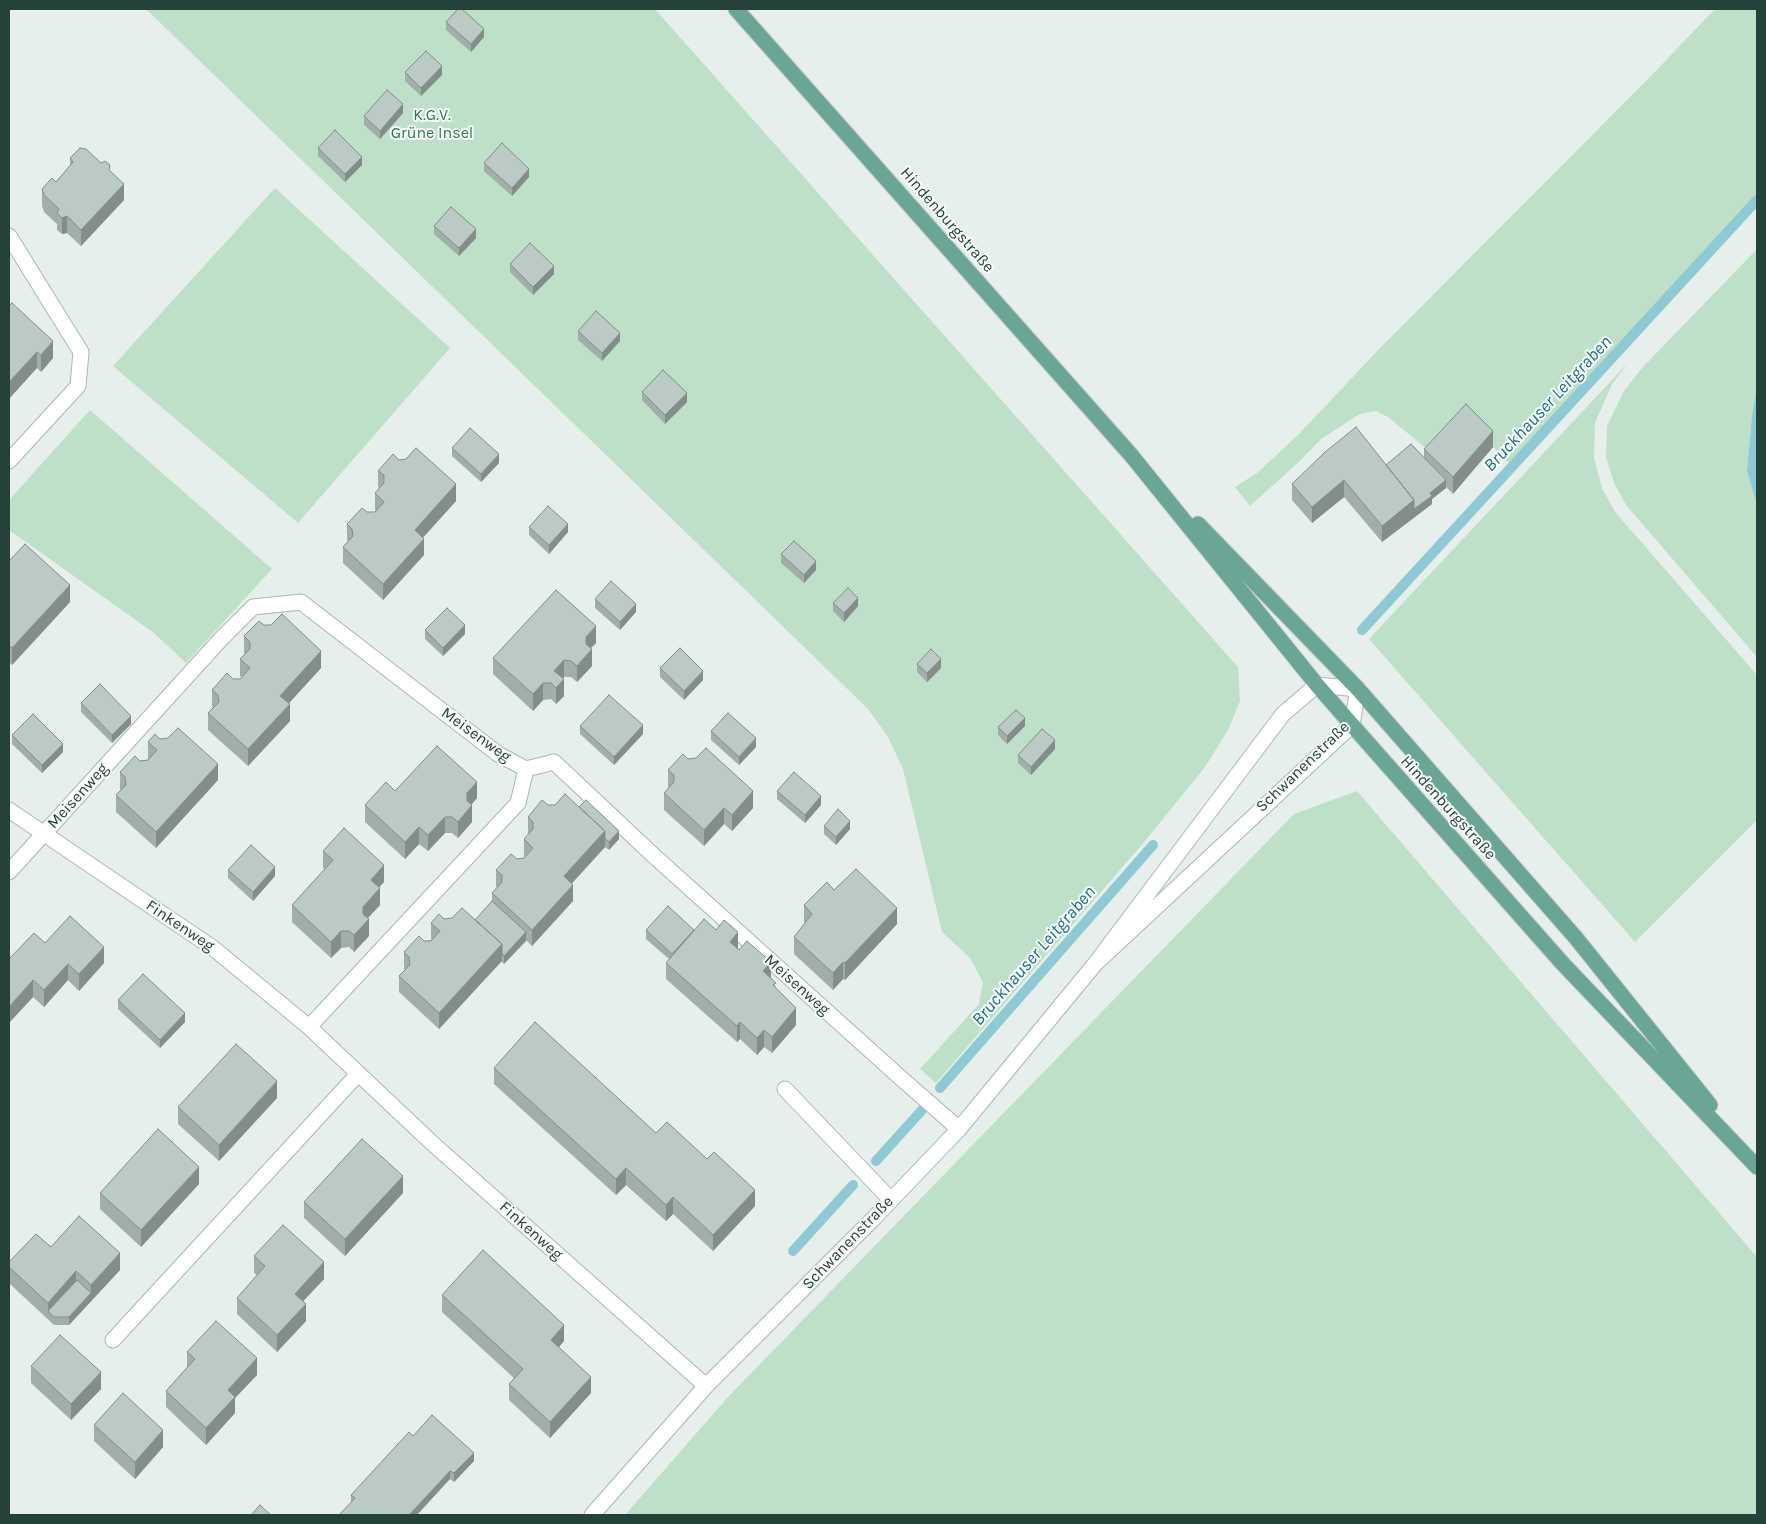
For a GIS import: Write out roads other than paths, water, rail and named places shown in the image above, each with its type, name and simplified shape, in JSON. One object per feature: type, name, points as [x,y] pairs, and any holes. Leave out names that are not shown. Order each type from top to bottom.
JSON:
[{"type":"main road","name":"Hindenburgstraße","points":[[736,9],[1131,455],[1358,690],[1576,938],[1757,1164]]},
{"type":"main road","name":"Hindenburgstraße","points":[[1131,455],[1317,685],[1352,725],[1563,964],[1757,1167]]},
{"type":"street","points":[[9,236],[81,352],[78,386],[9,461]]},
{"type":"street","name":"Meisenweg","points":[[44,834],[221,639],[253,607],[301,602],[498,754],[526,769],[554,762],[653,855],[902,1080],[959,1129]]},
{"type":"street","points":[[1317,685],[1358,690]]},
{"type":"street","name":"Schwanenstraße","points":[[592,1515],[706,1386],[868,1224],[959,1129],[1094,964],[1283,714],[1317,685]]},
{"type":"street","name":"Schwanenstraße","points":[[1094,964],[1352,725],[1358,690]]},
{"type":"street","points":[[309,1027],[518,803],[526,769]]},
{"type":"street","name":"Finkenweg","points":[[9,810],[213,948],[309,1027],[358,1074],[706,1386]]},
{"type":"street","points":[[9,872],[44,834]]},
{"type":"street","points":[[114,1340],[358,1074]]},
{"type":"street","points":[[785,1089],[891,1200]]},
{"type":"water","points":[[1757,387],[1757,505],[1747,471],[1752,415]]},
{"type":"waterway","name":"Bruckhauser Leitgraben","points":[[1362,630],[1757,200]]},
{"type":"waterway","name":"Bruckhauser Leitgraben","points":[[940,1088],[1153,845]]},
{"type":"waterway","name":"Bruckhauser Leitgraben","points":[[876,1161],[922,1110]]},
{"type":"waterway","name":"Bruckhauser Leitgraben","points":[[793,1251],[853,1185]]},
{"type":"park label","name":"K.G.V. Grüne Insel","points":[[432,124]]}]
